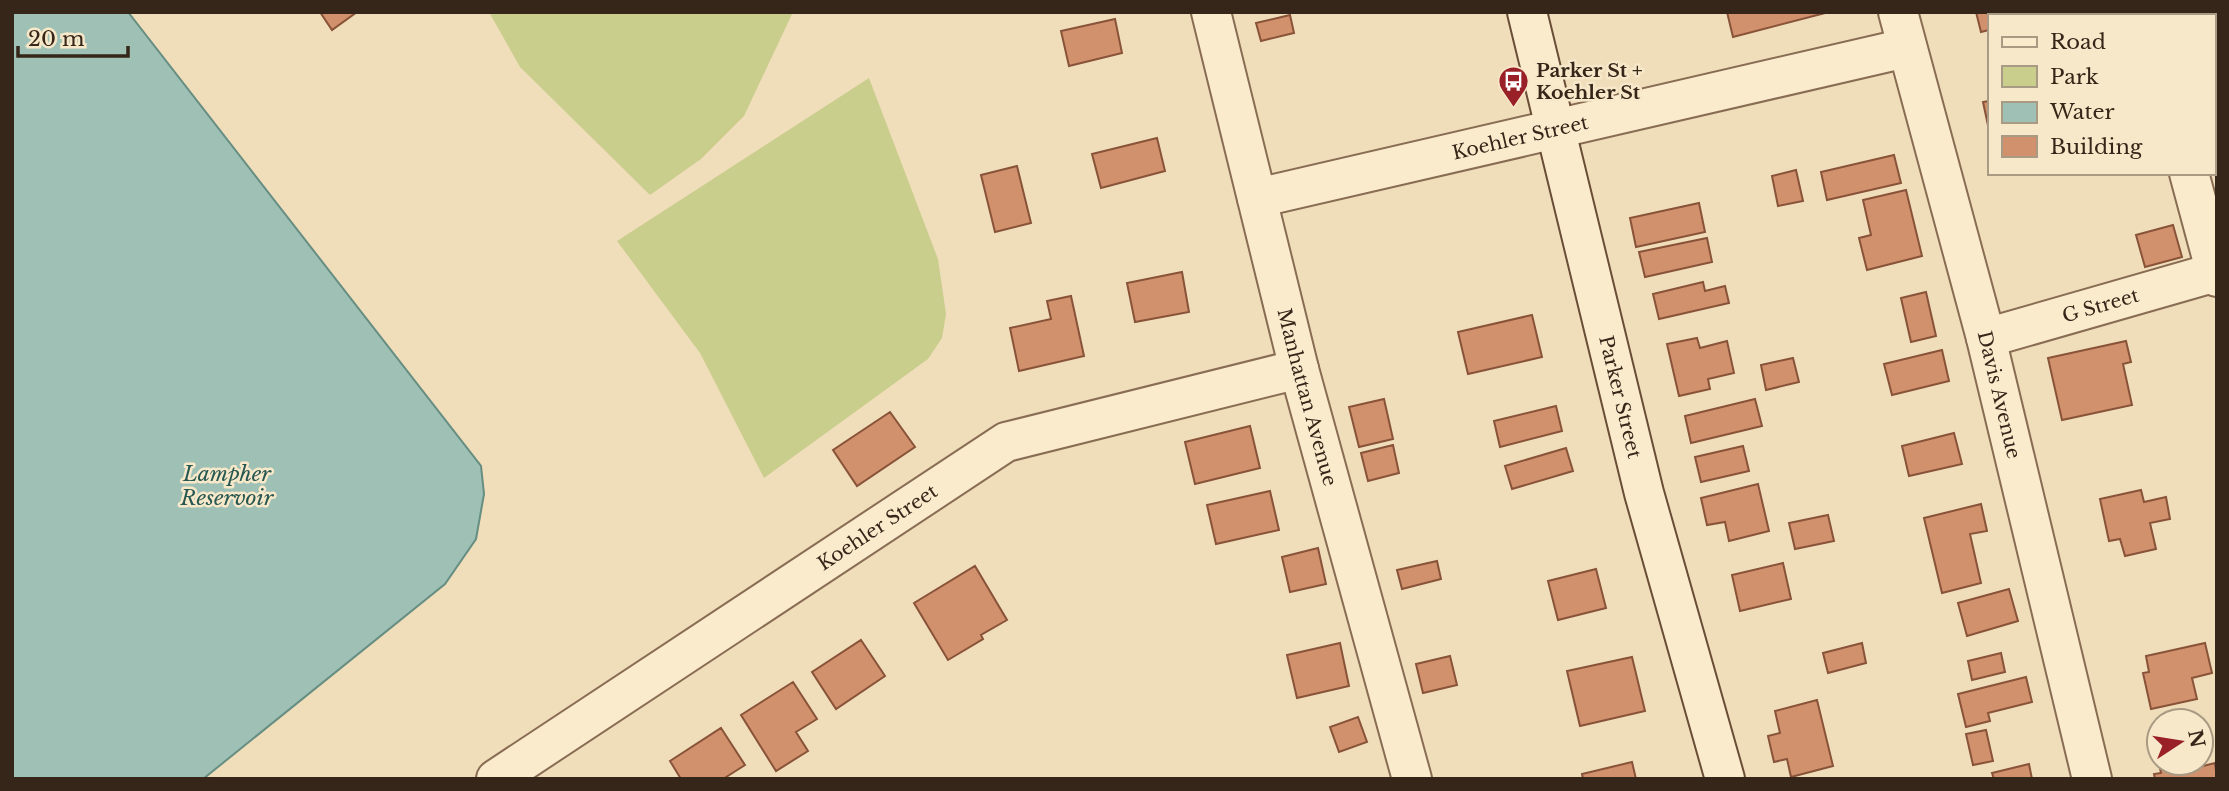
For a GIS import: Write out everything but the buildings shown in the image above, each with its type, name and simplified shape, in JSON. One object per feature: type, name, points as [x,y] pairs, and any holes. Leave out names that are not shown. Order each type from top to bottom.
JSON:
[{"type":"street","name":"Manhattan Avenue","points":[[1211,12],[1299,369],[1412,779]]},
{"type":"street","name":"Parker Street","points":[[1527,12],[1644,493],[1725,779]]},
{"type":"street","name":"Koehler Street","points":[[1257,198],[1555,128],[1902,30]]},
{"type":"street","name":"Davis Avenue","points":[[1902,30],[1986,338],[2092,779]]},
{"type":"street","points":[[2190,175],[2216,274]]},
{"type":"street","name":"G Street","points":[[1986,338],[2216,274]]},
{"type":"street","name":"Koehler Street","points":[[496,779],[1006,442],[1299,369]]},
{"type":"green space","points":[[489,12],[793,12],[744,116],[701,159],[650,195],[520,67]]},
{"type":"green space","points":[[869,78],[938,259],[946,314],[942,338],[928,359],[764,478],[700,353],[617,241]]},
{"type":"water","name":"Lampher Reservoir","points":[[12,12],[128,12],[481,466],[484,494],[476,539],[445,584],[203,779],[12,779]]},
{"type":"place","name":"Parker St + Koehler St","points":[[1513,108]]}]
